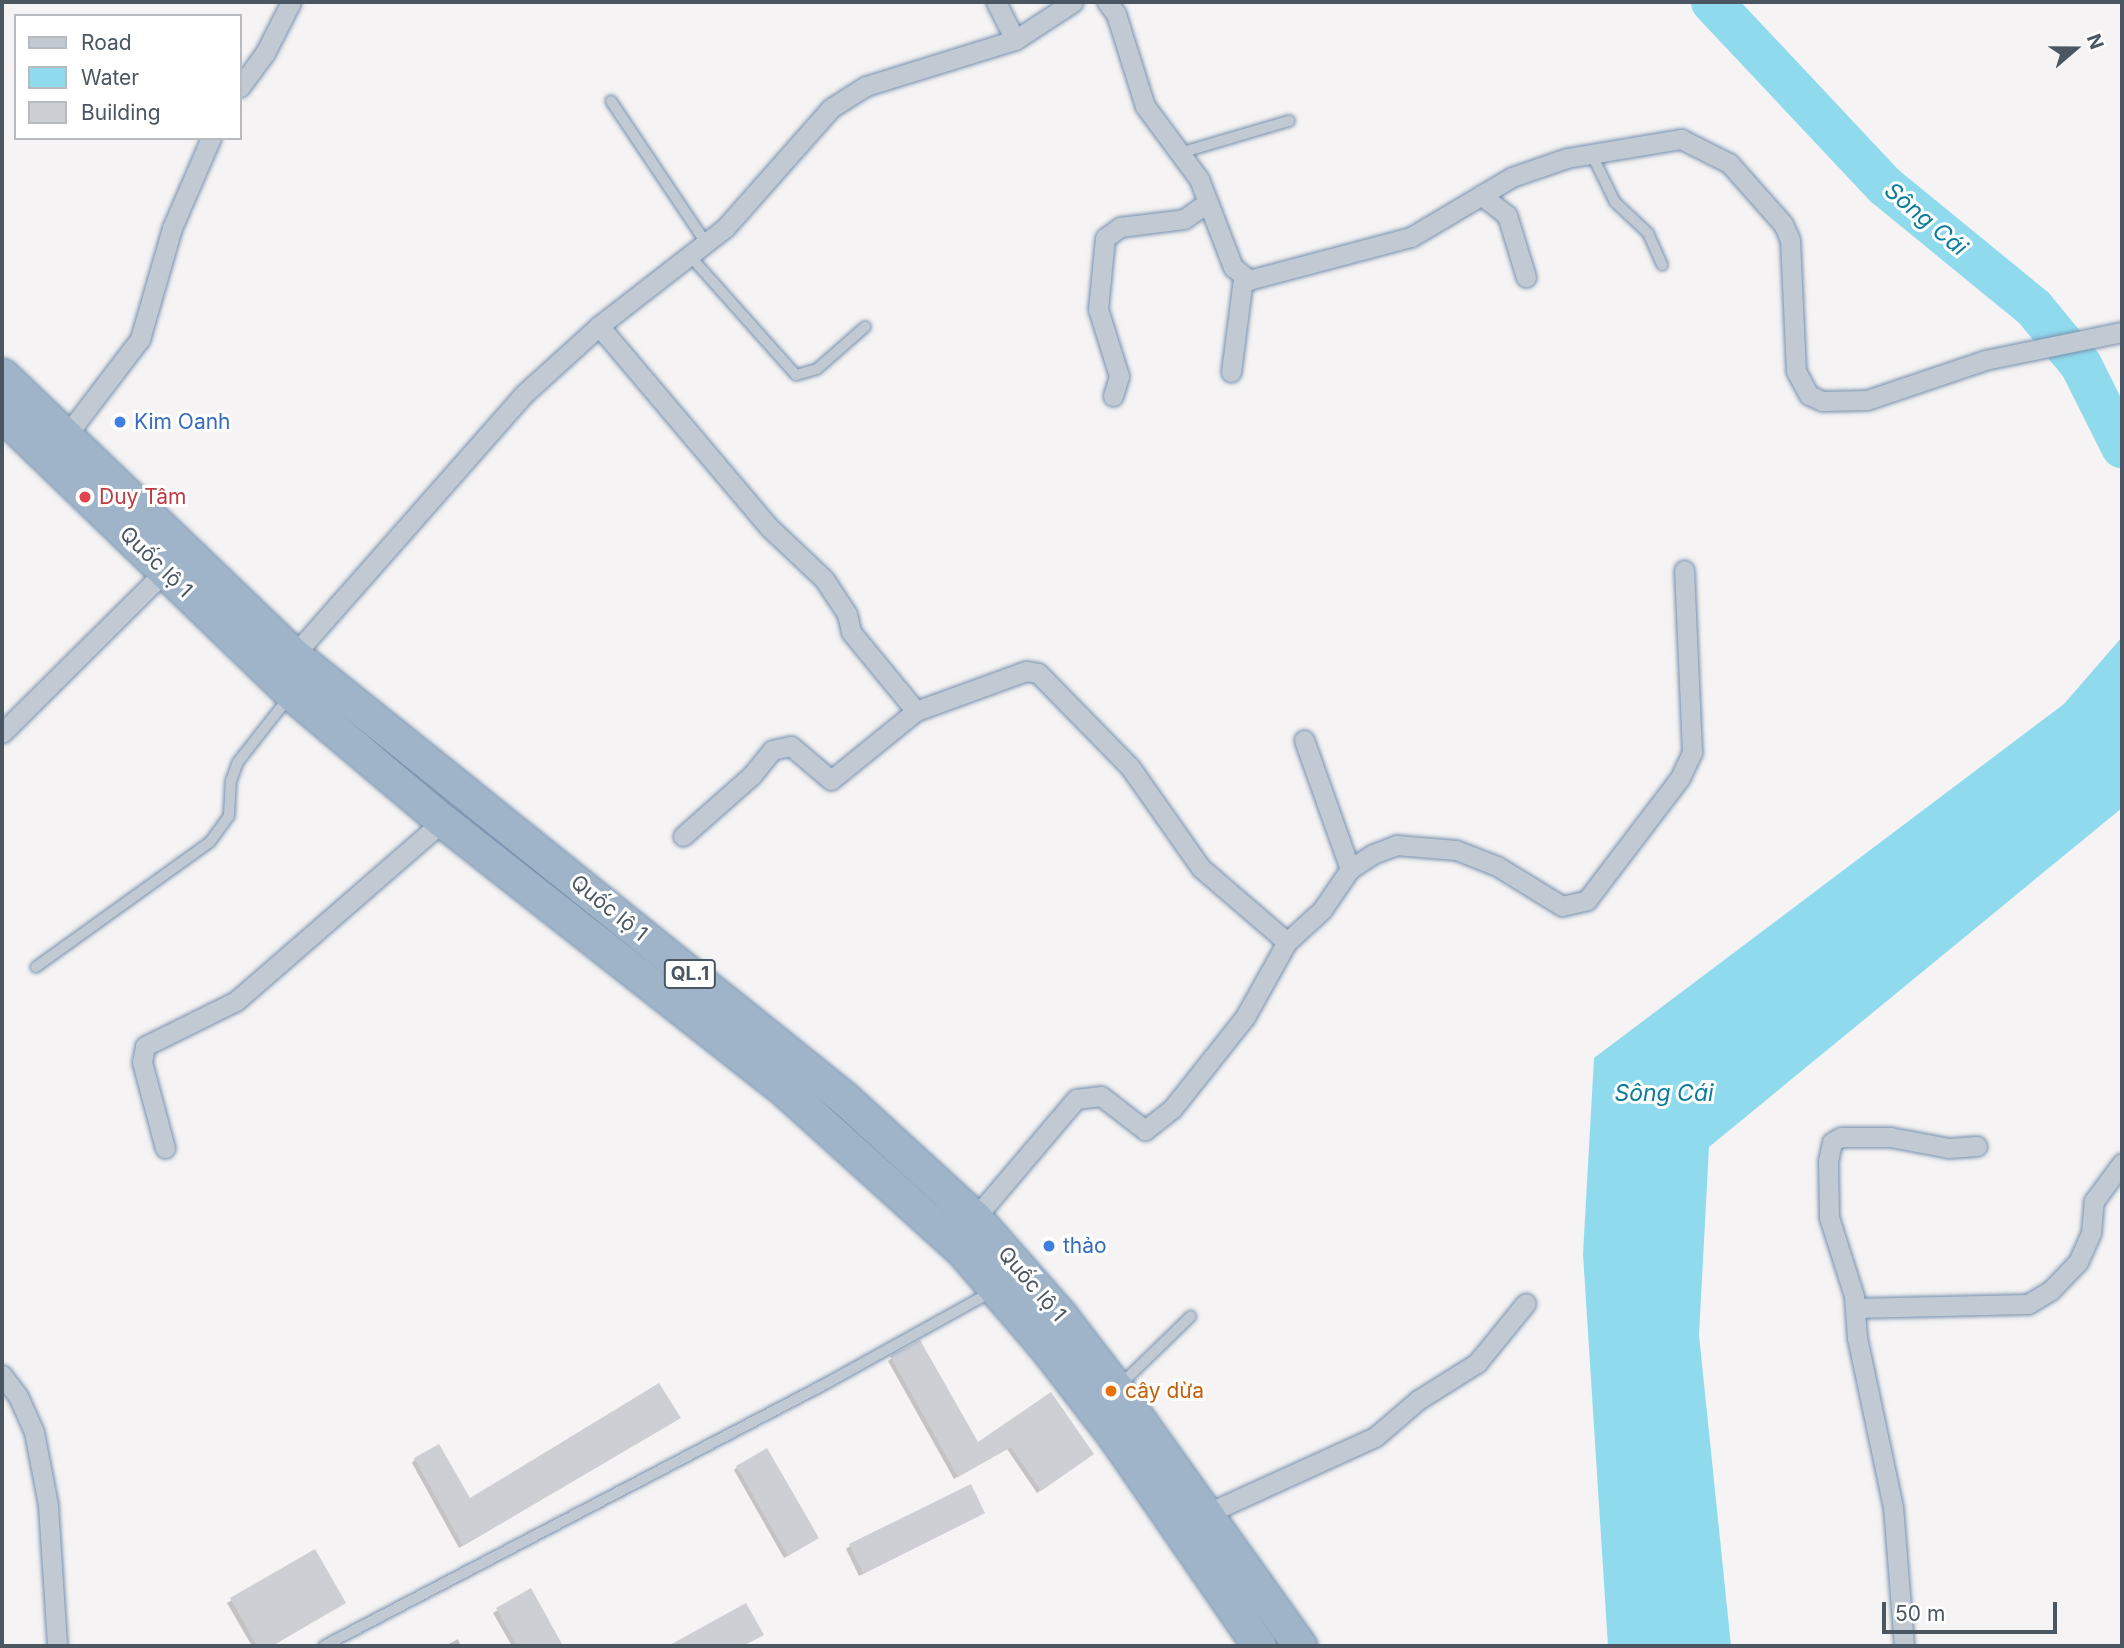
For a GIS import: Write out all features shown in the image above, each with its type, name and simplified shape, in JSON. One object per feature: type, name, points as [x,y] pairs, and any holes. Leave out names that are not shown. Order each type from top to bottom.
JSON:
[{"type":"highway","name":"Quốc lộ 1","points":[[2,375],[66,436],[292,694],[443,821],[787,1092],[895,1186],[996,1289],[1115,1437],[1259,1646]]},
{"type":"highway","name":"Quốc lộ 1","points":[[2,414],[174,561],[843,1097],[975,1218],[1060,1316],[1116,1388],[1208,1513],[1300,1646]]},
{"type":"street","points":[[242,85],[265,53],[291,2]]},
{"type":"street","points":[[996,2],[1015,40]]},
{"type":"street","points":[[294,655],[524,394],[599,326],[690,256],[745,209],[801,138],[844,98],[952,56],[1015,40],[1073,2]]},
{"type":"street","points":[[1111,3],[1145,106],[1199,179],[1233,267],[1244,278],[1257,280],[1395,243],[1512,177],[1591,153],[1669,139],[1693,142],[1729,163],[1776,210],[1790,240],[1796,371],[1809,396],[1822,401],[1867,400],[1985,360],[2122,332]]},
{"type":"street","points":[[66,436],[140,339],[172,228],[210,140]]},
{"type":"street","points":[[1481,195],[1507,215],[1526,277]]},
{"type":"street","points":[[1113,396],[1119,376],[1098,309],[1105,239],[1120,227],[1184,219],[1208,202]]},
{"type":"street","points":[[1231,372],[1244,278]]},
{"type":"street","points":[[599,326],[770,528],[824,579],[847,614],[851,632],[916,711]]},
{"type":"street","points":[[2,733],[174,561]]},
{"type":"street","points":[[975,1218],[1076,1099],[1101,1096],[1139,1129],[1158,1122],[1245,1017],[1287,942],[1322,910],[1350,869],[1396,845],[1456,850],[1497,866],[1562,906],[1587,900],[1680,778],[1692,752],[1685,570]]},
{"type":"street","points":[[683,836],[752,775],[772,750],[791,746],[831,780],[916,711],[1026,671],[1038,673],[1129,767],[1201,867],[1287,942]]},
{"type":"street","points":[[1304,740],[1350,869]]},
{"type":"street","points":[[165,1148],[142,1062],[145,1046],[236,1000],[443,821]]},
{"type":"street","points":[[1904,1646],[1893,1507],[1855,1308],[1829,1217],[1832,1142],[1841,1136],[1890,1137],[1949,1148],[1977,1146]]},
{"type":"street","points":[[1855,1308],[2028,1304],[2051,1290],[2078,1262],[2091,1233],[2094,1200],[2122,1163]]},
{"type":"street","points":[[1208,1513],[1375,1437],[1418,1400],[1477,1363],[1526,1303]]},
{"type":"street","points":[[2,1375],[18,1396],[34,1432],[48,1505],[57,1646]]},
{"type":"lane","points":[[611,101],[706,243]]},
{"type":"lane","points":[[1180,153],[1289,121]]},
{"type":"lane","points":[[1591,153],[1615,202],[1648,233],[1662,265]]},
{"type":"lane","points":[[690,256],[796,375],[817,369],[865,327]]},
{"type":"lane","points":[[36,967],[210,842],[229,816],[237,762],[292,694]]},
{"type":"lane","points":[[324,1646],[827,1383],[996,1289]]},
{"type":"lane","points":[[1116,1388],[1191,1315]]},
{"type":"water","name":"Sông Cái","points":[[2122,637],[2122,808],[1709,1147],[1699,1335],[1731,1646],[1608,1646],[1583,1254],[1594,1058],[2064,704]]},
{"type":"building","points":[[920,1340],[978,1442],[1051,1392],[1094,1454],[1041,1491],[1011,1447],[958,1477],[890,1356]]},
{"type":"building","points":[[659,1383],[681,1418],[463,1546],[414,1458],[439,1444],[470,1498]]},
{"type":"building","points":[[767,1448],[819,1538],[788,1556],[736,1466]]},
{"type":"building","points":[[971,1484],[985,1513],[863,1573],[849,1544]]},
{"type":"building","points":[[315,1549],[346,1603],[272,1646],[257,1646],[230,1598]]},
{"type":"building","points":[[531,1588],[563,1646],[517,1646],[496,1608]]},
{"type":"building","points":[[746,1603],[764,1635],[743,1646],[668,1646]]},
{"type":"waterway","name":"Sông Cái","points":[[1712,2],[1885,186],[2034,308],[2081,365],[2122,447]]},
{"type":"place","name":"Kim Oanh","points":[[120,422]]},
{"type":"place","name":"Duy Tâm","points":[[85,497]]},
{"type":"place","name":"thảo","points":[[1049,1246]]},
{"type":"place","name":"cây dừa","points":[[1111,1391]]}]
